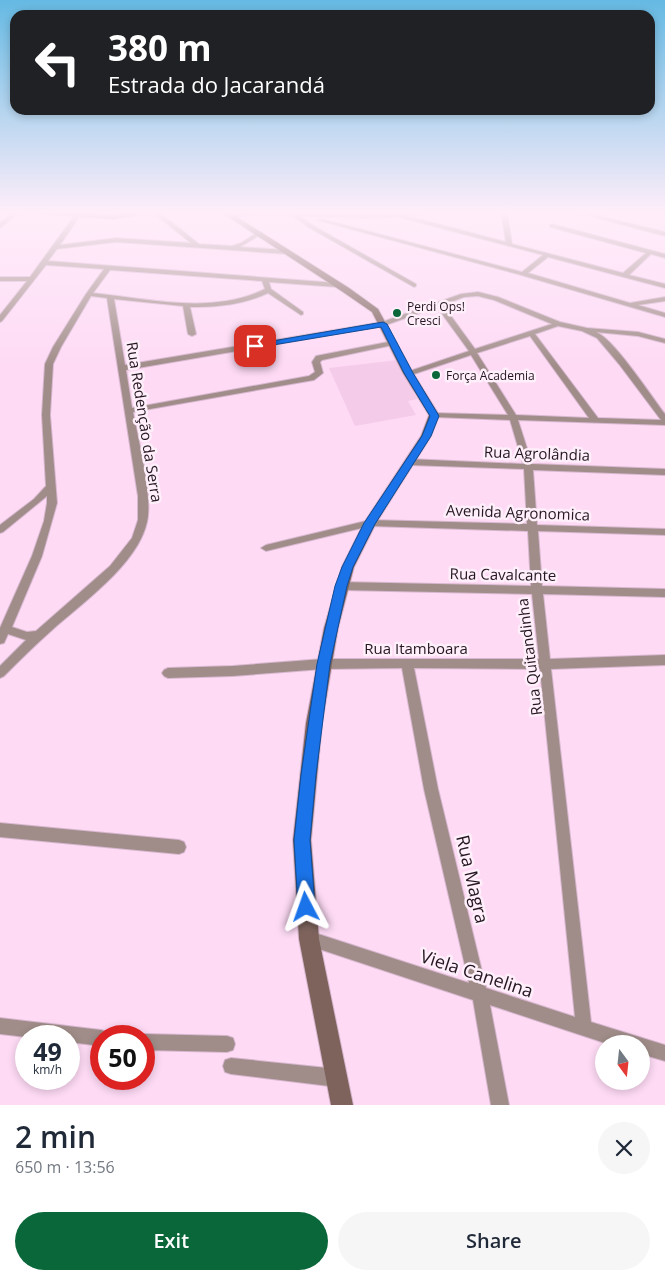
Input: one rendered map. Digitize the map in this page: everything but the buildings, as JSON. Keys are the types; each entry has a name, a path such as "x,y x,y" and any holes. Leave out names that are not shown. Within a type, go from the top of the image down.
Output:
{"main road":[{"path":"305,264 375,311 408,373 434,416 426,436 370,523 348,567 341,586 323,664 314,723 302,840 309,939 342,1105"}],"street":[{"path":"0,320 44,264"},
{"path":"51,264 337,285"},
{"path":"376,264 414,285"},
{"path":"486,264 665,315"},
{"path":"523,274 536,264"},
{"path":"583,264 665,286"},
{"path":"625,275 637,264"},
{"path":"39,635 2,635 37,558 52,503 46,415 49,364 89,294 108,268"},
{"path":"0,279 32,279"},
{"path":"264,280 268,290 301,313"},
{"path":"89,294 207,305 237,301 268,290"},
{"path":"122,368 383,324 463,295 486,295 558,324 584,329 630,333 665,341"},
{"name":"Rua Redenção da Serra","path":"0,674 39,635 101,583 114,569 137,539 143,520 144,503 110,296"},
{"path":"629,305 665,299"},
{"path":"186,304 192,334"},
{"name":"Rua Quitandinha","path":"439,304 474,353 513,417 528,467 537,590 584,1029"},
{"path":"408,373 558,324"},
{"path":"584,329 605,341 665,422"},
{"path":"532,334 595,420"},
{"path":"128,411 311,378 319,373 316,362 319,358 393,343"},
{"path":"434,416 665,422"},
{"name":"Rua Agrolândia","path":"409,462 665,472"},
{"path":"0,530 37,502 50,488"},
{"name":"Avenida Agronomica","path":"266,548 370,523 665,532"},
{"name":"Rua Cavalcante","path":"341,586 665,593"},
{"name":"Rua Itamboara","path":"168,673 233,671 323,664 408,662 546,664 665,660"},
{"name":"Rua Magra","path":"408,662 431,789 480,995 500,1105"},
{"path":"0,830 179,847"},
{"name":"Viela Canelina","path":"309,939 604,1035"},
{"path":"0,1026 90,1037"},
{"path":"155,1042 227,1044"},
{"path":"650,1049 665,1053"},
{"path":"232,1066 337,1078"}],"shaded area":[{"path":"398,360 417,399 408,401 416,415 355,426 329,368"}],"place":[{"name":"Perdi Ops! Cresci","path":"397,313"},
{"name":"Força Academia","path":"436,375"}],"route":[{"path":"255,346 383,324 408,373 434,416 426,436 370,523 348,567 341,586 323,664 314,723 302,840 306,907"}]}
